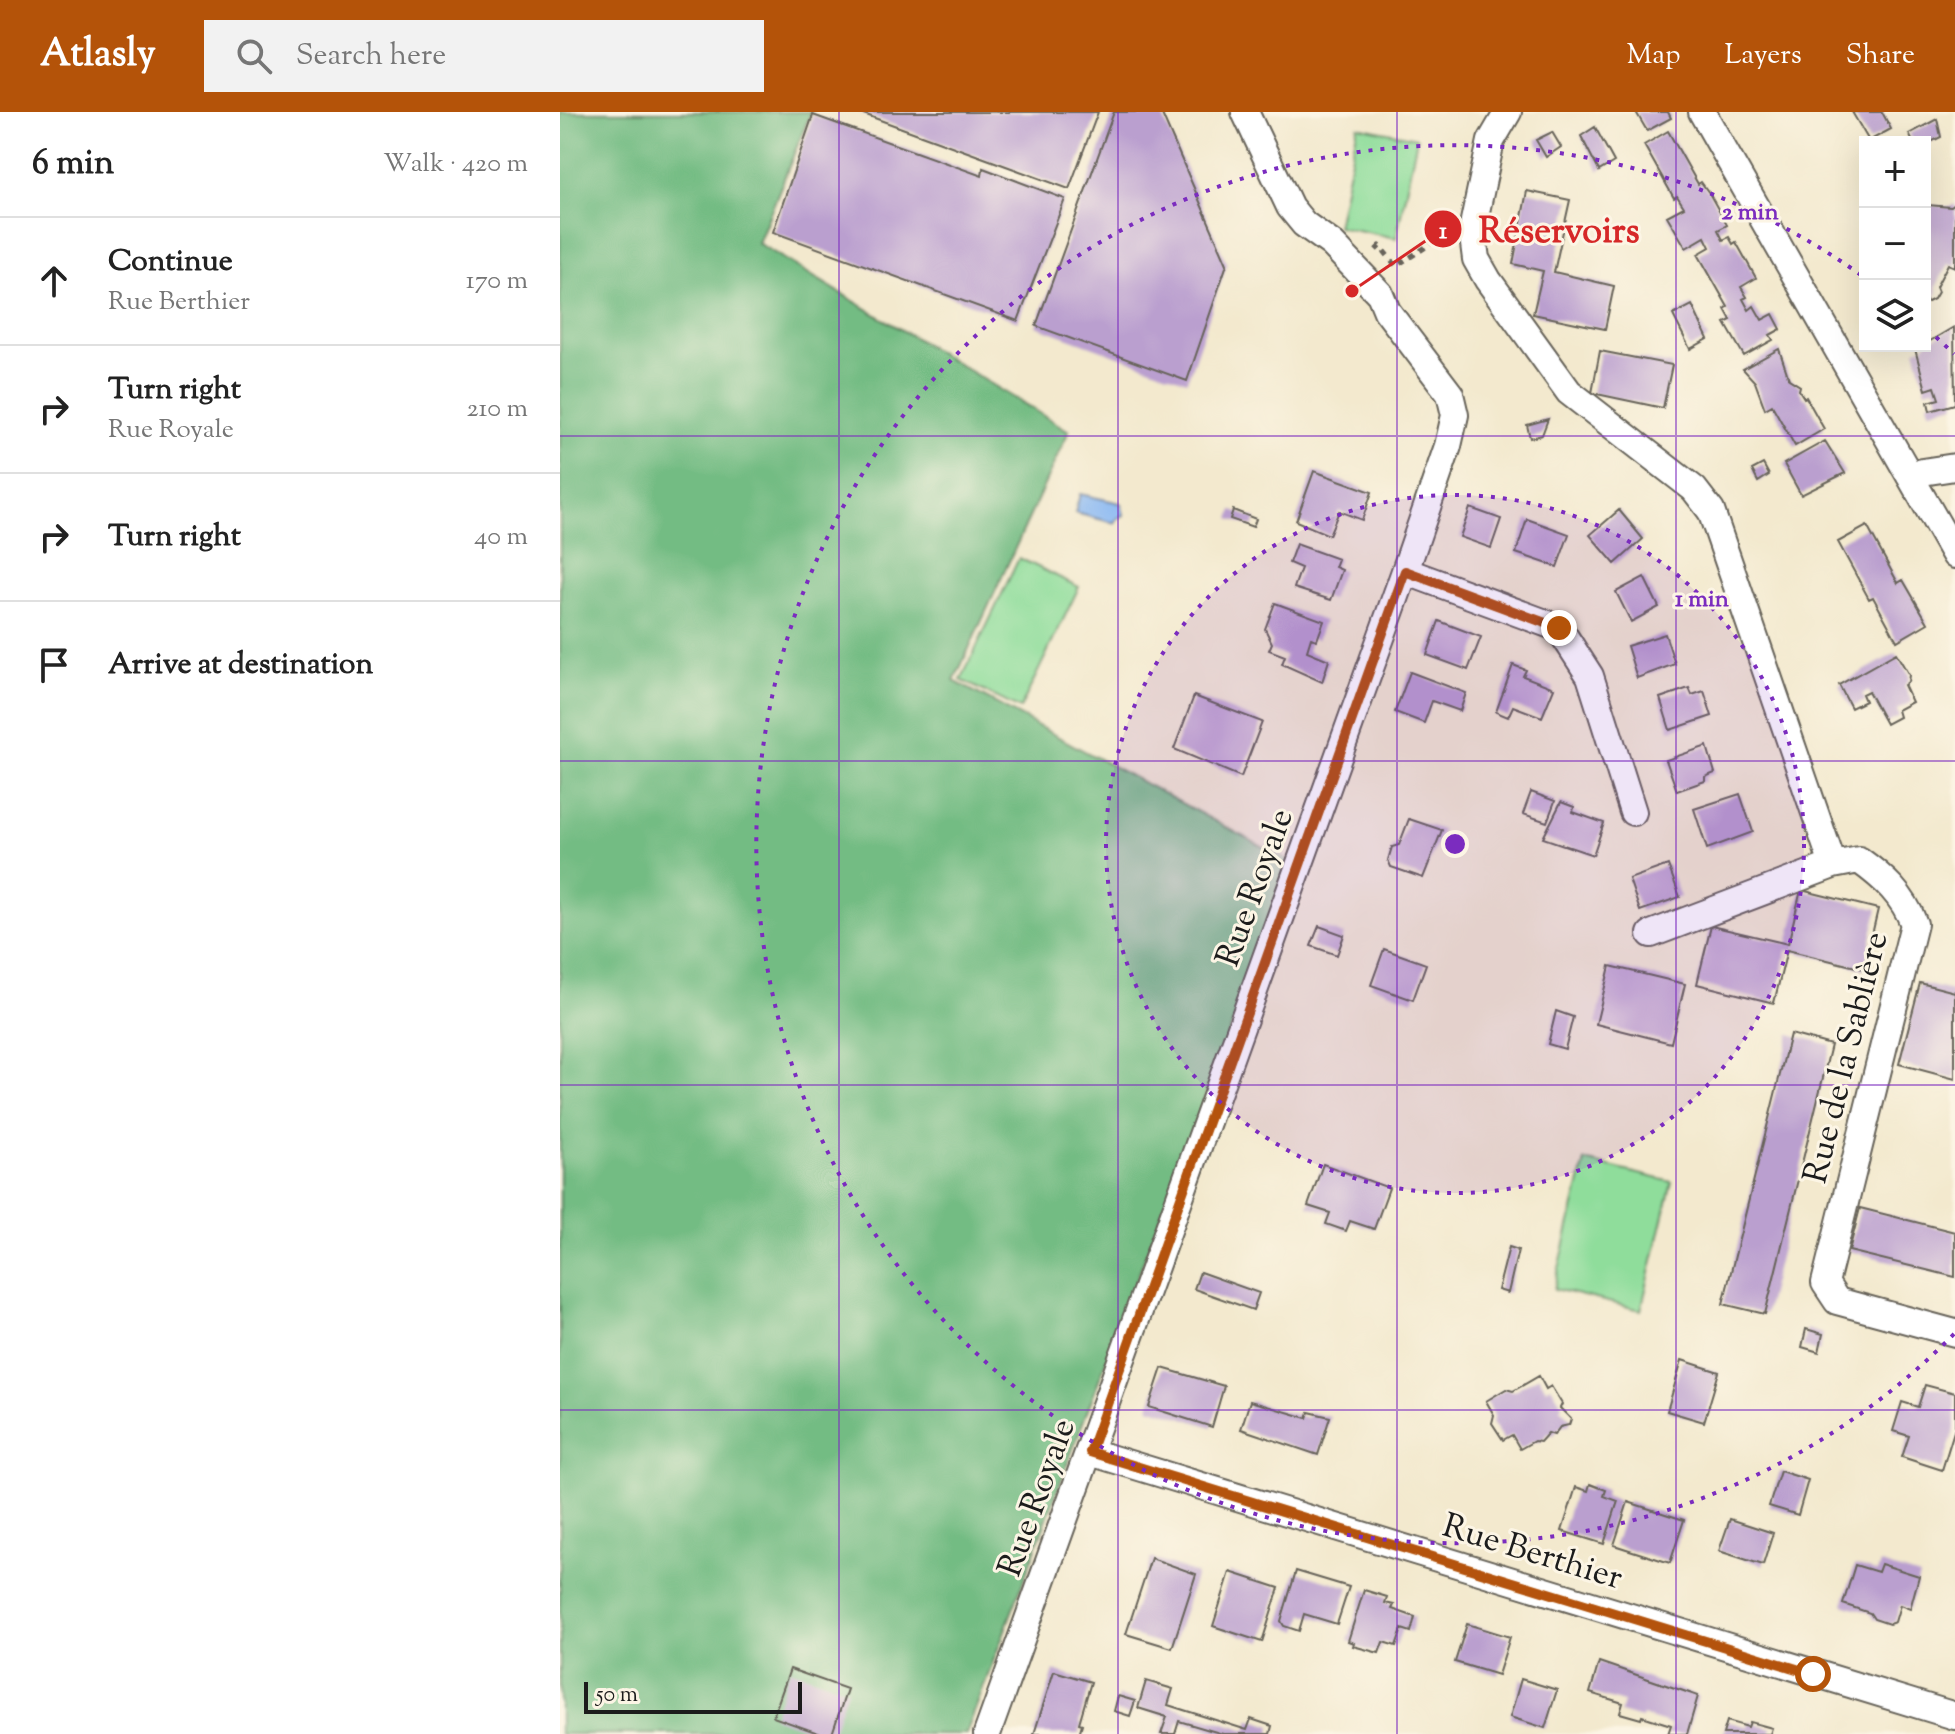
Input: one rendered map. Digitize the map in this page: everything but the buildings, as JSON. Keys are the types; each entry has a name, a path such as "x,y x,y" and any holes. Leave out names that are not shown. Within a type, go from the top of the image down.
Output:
{"street":[{"name":"Rue Royale","path":"987,1734 1405,571 1448,446 1455,415 1450,394 1387,311 1380,294 1357,268 1332,244 1304,224 1290,207 1245,112"},
{"path":"1508,112 1491,141 1473,236 1476,259 1569,392 1694,489 1711,511 1833,865 1651,934"},
{"path":"1702,112 1955,555"},
{"path":"1909,474 1955,467"},
{"path":"1405,571 1559,628 1590,676 1633,812"},
{"name":"Rue de la Sablière","path":"1833,865 1859,860 1886,880 1907,906 1914,924 1825,1283 1837,1301 1955,1333"},
{"name":"Rue Berthier","path":"1090,1452 1955,1716"}],"path":[{"path":"1357,268 1380,246 1396,266 1423,251"}],"green space":[{"path":"560,112 811,112 758,243 1069,431 954,681 1293,863 966,1734 560,1734"},
{"path":"1358,126 1417,138 1396,238 1337,226"},
{"path":"1019,558 1079,587 1020,709 961,680"},
{"path":"1585,1161 1672,1182 1641,1310 1554,1289"}],"water":[{"path":"1080,494 1121,503 1124,515 1115,523 1075,513"}],"place":[{"name":"Réservoirs","path":"1352,291"}],"route":[{"path":"1559,628 1405,571 1090,1452 1813,1674"}]}
